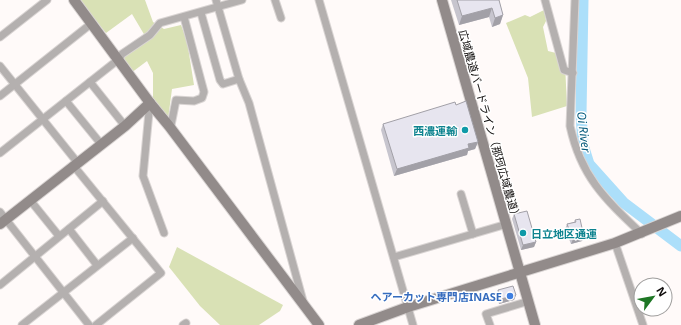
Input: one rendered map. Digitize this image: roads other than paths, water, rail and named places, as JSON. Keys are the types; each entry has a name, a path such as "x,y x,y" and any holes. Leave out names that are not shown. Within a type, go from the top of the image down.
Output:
{"street":[{"path":"34,0 39,6"},
{"path":"0,37 46,0"},
{"path":"74,0 118,59 147,106 149,112 143,176 164,233"},
{"path":"0,153 90,82 122,54 150,35 160,23 201,12 217,4 242,0"},
{"path":"275,0 281,18"},
{"path":"319,0 413,325"},
{"name":"広域農道バードライン（那珂広域農道）","path":"442,0 528,302 536,325"},
{"path":"545,0 564,70 573,73"},
{"path":"575,0 572,28 573,73 570,126 580,159 589,177 616,209 647,232"},
{"path":"217,4 239,79 249,103 300,292 306,308"},
{"path":"201,12 220,80 223,84 239,79"},
{"path":"169,126 171,125 176,100 183,99 194,101 202,98 204,92 184,17"},
{"path":"0,96 92,23"},
{"path":"0,66 43,119 103,201 161,273 96,325"},
{"path":"90,82 125,126"},
{"path":"66,101 101,144"},
{"path":"147,106 169,126 319,325"},
{"path":"89,325 35,256 2,219 30,200 75,163 125,126 147,106"},
{"path":"461,194 473,234"},
{"path":"30,200 59,236"},
{"path":"0,285 103,201"},
{"path":"359,325 408,307 520,274 616,243 647,232 681,216"},
{"path":"394,257 506,224"},
{"path":"69,229 97,265"},
{"path":"22,325 133,238"},
{"path":"616,243 643,325"},
{"path":"490,325 486,314 528,302"}],"waterway":[{"name":"Oi River","path":"583,0 581,114 583,145 589,164 624,203 681,246"}],"place":[{"name":"西濃運輸","path":"465,130"},
{"name":"日立地区通運","path":"523,233"},
{"name":"ヘアーカット専門店INASE","path":"510,296"}]}
